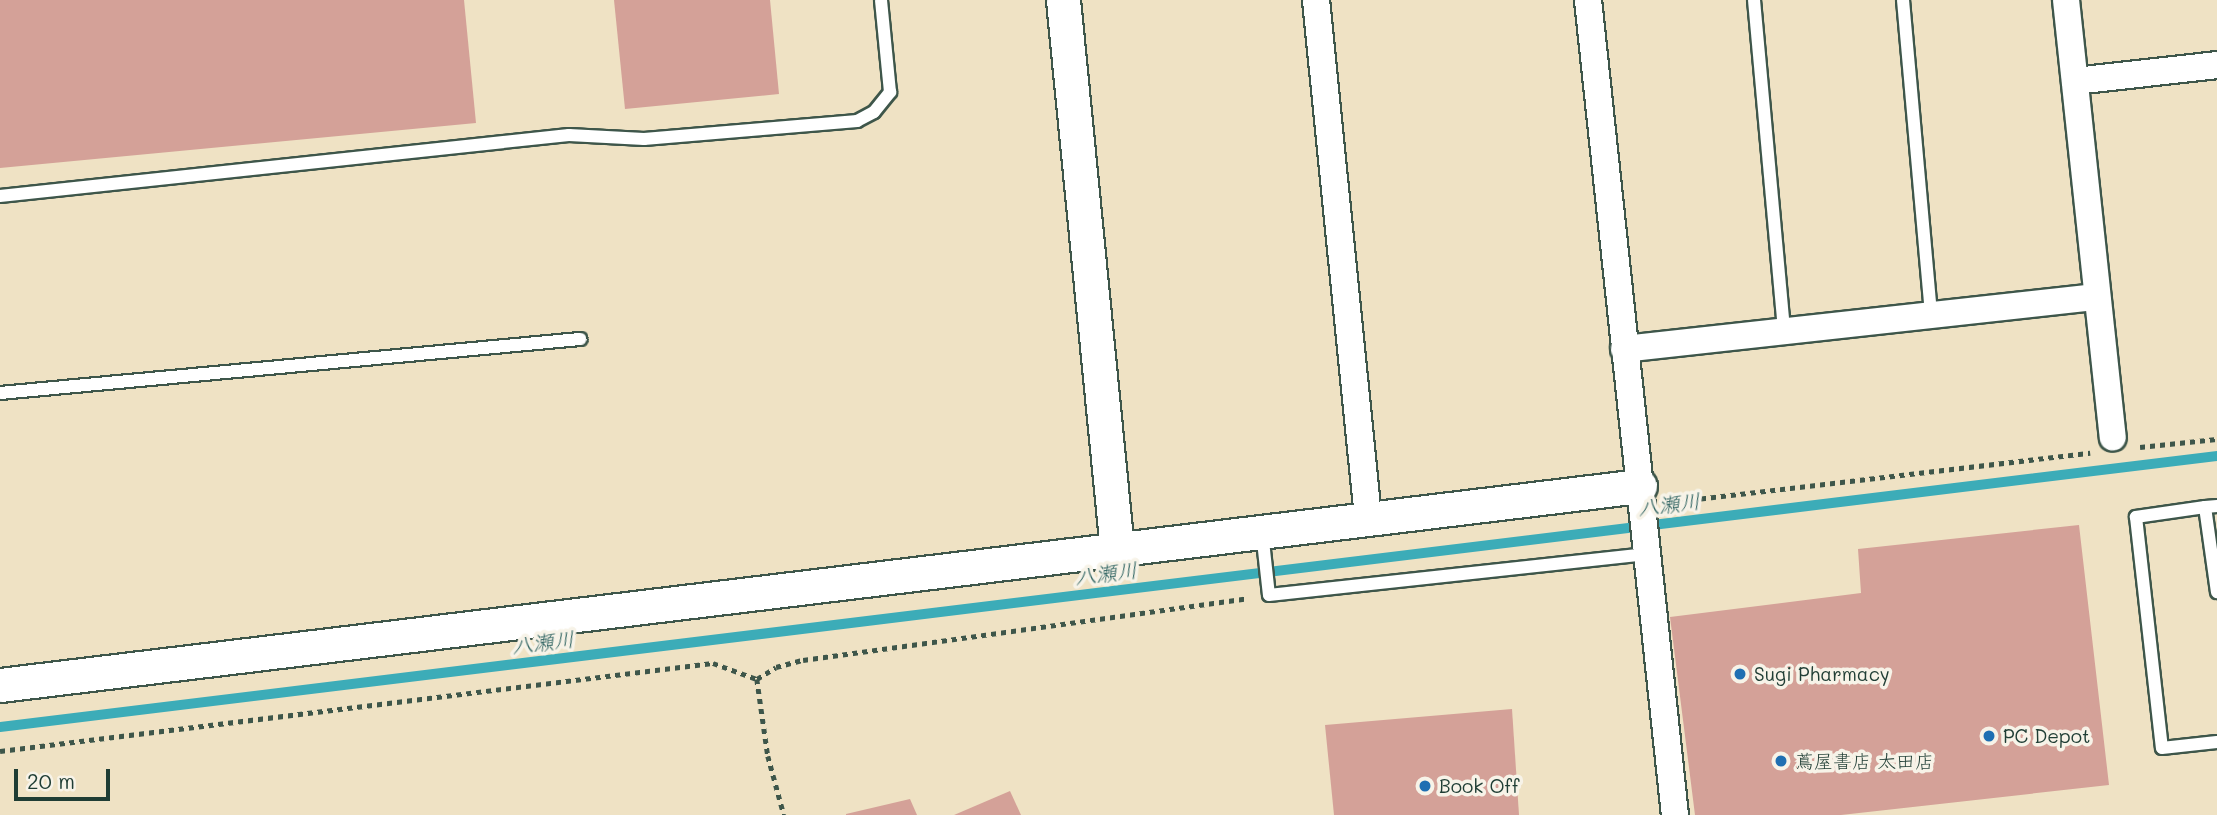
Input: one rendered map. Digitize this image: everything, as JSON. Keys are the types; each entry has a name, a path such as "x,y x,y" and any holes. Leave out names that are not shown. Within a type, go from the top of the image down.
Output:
{"street":[{"path":"1063,0 1117,550"},
{"path":"1316,0 1368,517"},
{"path":"1588,0 1675,815"},
{"path":"2066,0 2114,446"},
{"path":"2075,80 2217,65"},
{"path":"1625,349 2097,298"},
{"path":"0,685 1117,550 1264,542 1368,517 1641,499"}],"lane":[{"path":"0,196 569,135 644,139 857,121 874,112 890,92 881,0"},
{"path":"1754,0 1783,331"},
{"path":"1903,0 1931,316"},
{"path":"0,393 580,339"},
{"path":"2217,592 2211,507 2136,517 2162,748 2217,743"},
{"path":"1264,542 1269,593 1646,546"}],"path":[{"path":"1641,499 2114,446 2217,439"},
{"path":"757,679 776,667 803,660 1269,593"},
{"path":"0,751 713,663 757,679"},
{"path":"757,679 768,756 785,815"}],"building":[{"path":"0,0 464,0 476,123 0,168"},
{"path":"614,0 770,0 779,94 625,109"},
{"path":"2079,525 2109,785 1841,815 1695,815 1670,617 1861,593 1858,549"},
{"name":"Book Off","path":"1512,709 1519,815 1334,815 1325,725"},
{"path":"1010,791 1021,815 954,815"},
{"path":"910,799 917,815 846,815 846,814"}],"waterway":[{"name":"八瀬川","path":"0,727 2217,456"}],"place":[{"name":"Sugi Pharmacy","path":"1740,674"},
{"name":"PC Depot","path":"1989,736"},
{"name":"蔦屋書店 太田店","path":"1781,761"},
{"name":"Book Off","path":"1425,786"}]}
